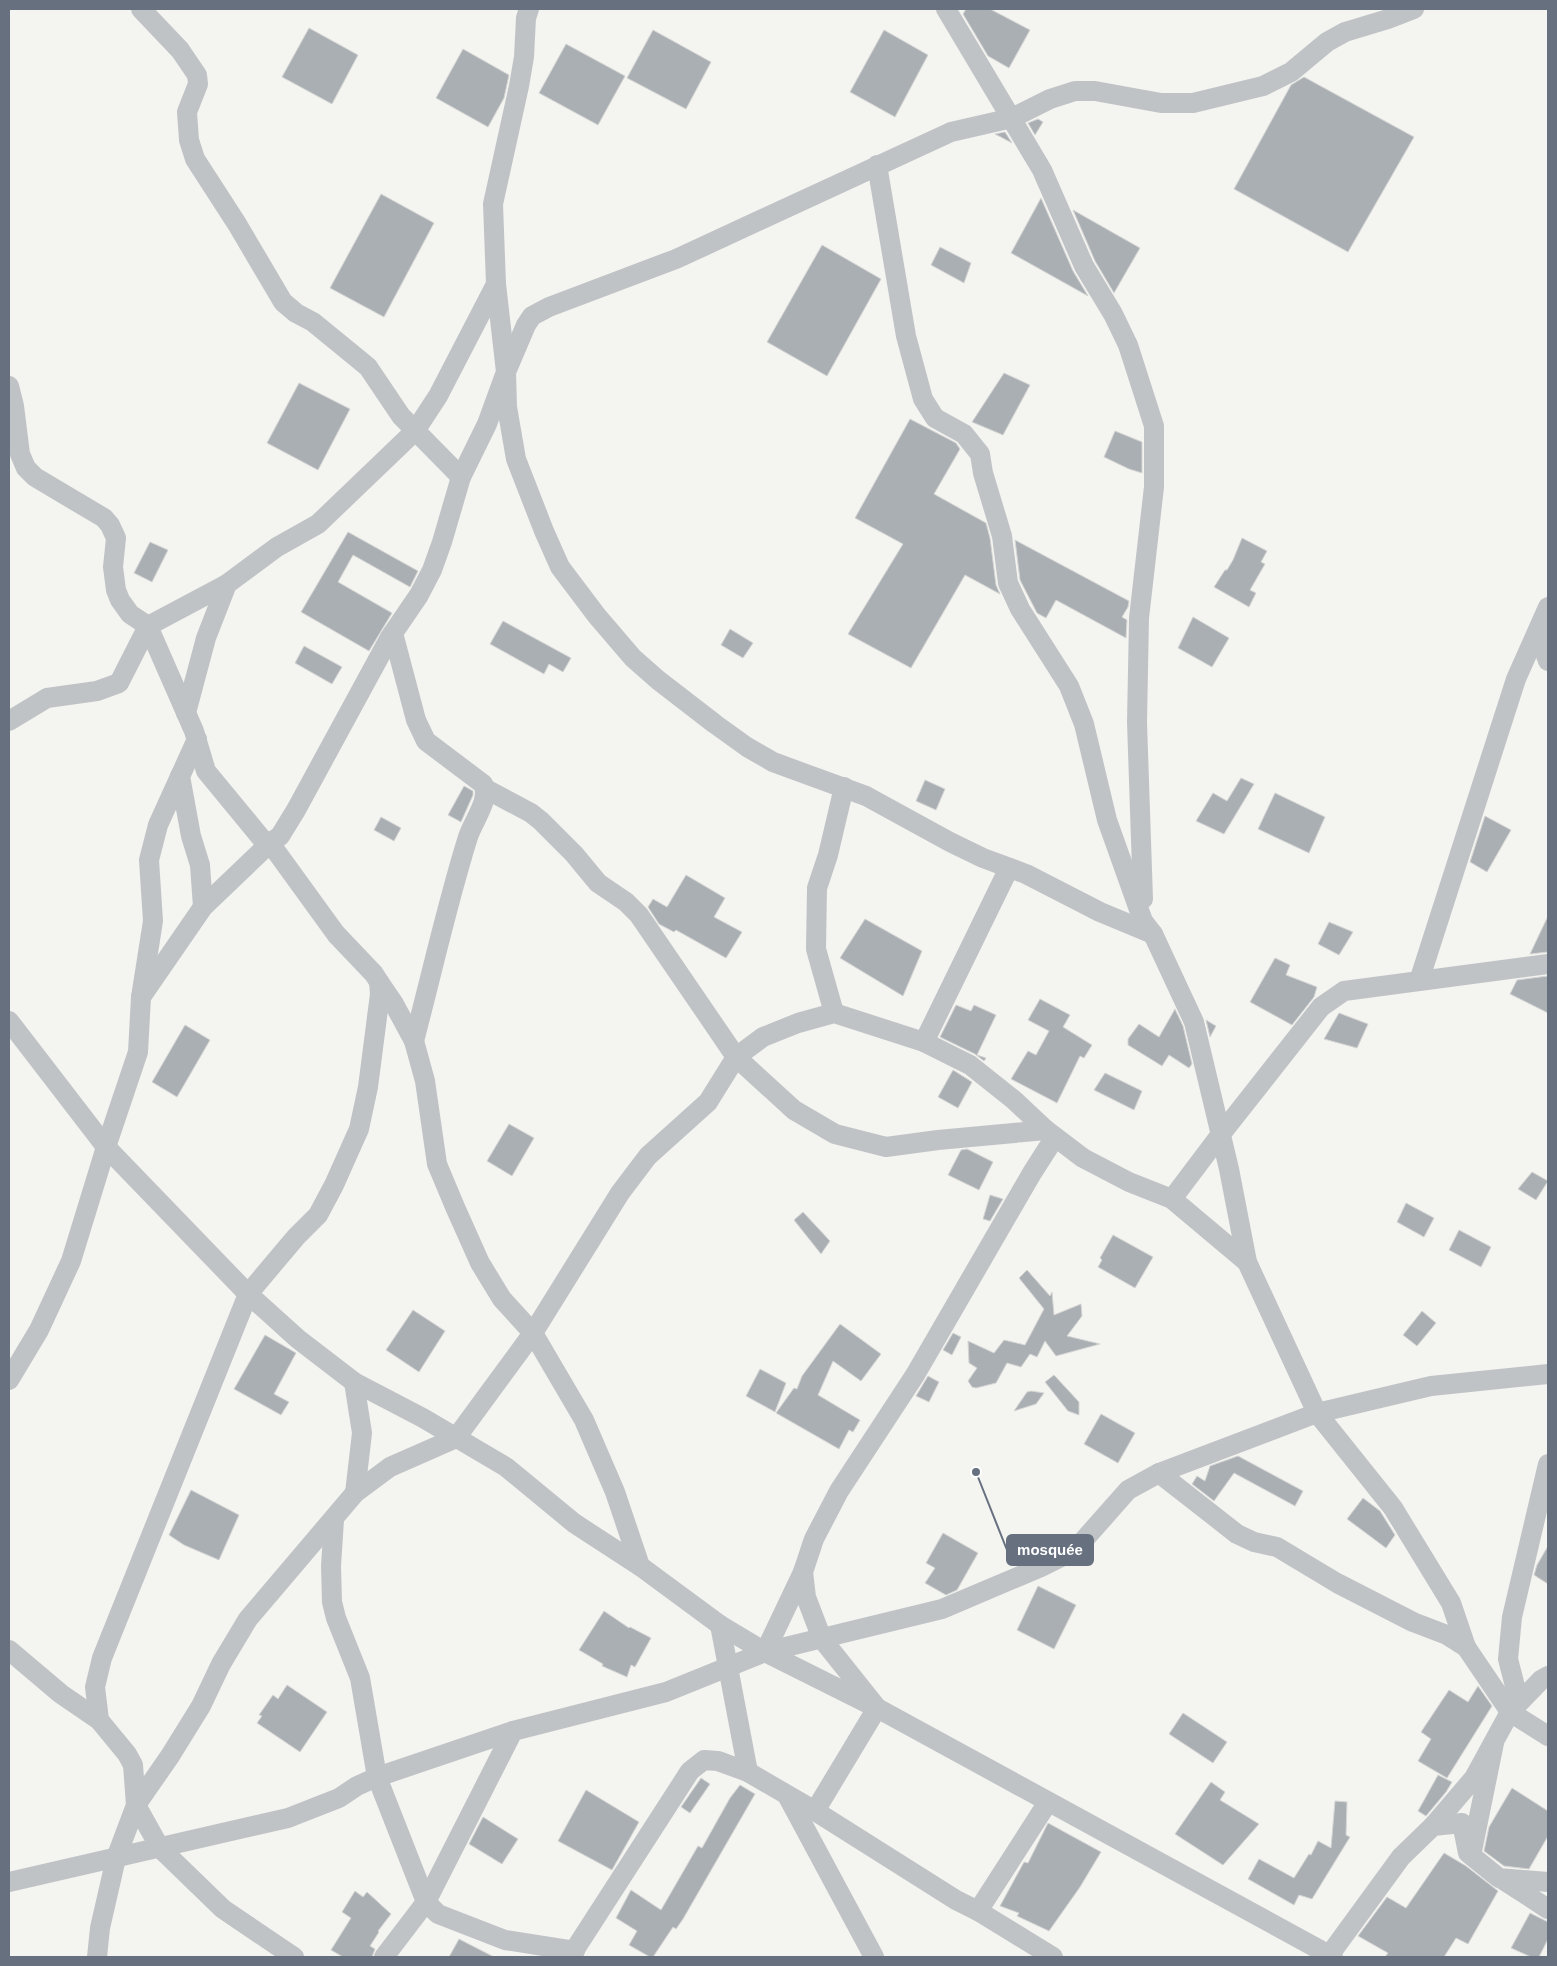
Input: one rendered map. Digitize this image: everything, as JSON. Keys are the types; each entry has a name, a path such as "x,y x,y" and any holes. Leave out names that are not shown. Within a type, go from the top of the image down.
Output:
{"street":[{"path":"141,9 180,50 197,75 198,84 187,112 190,140 195,159 237,224 283,302 296,313 313,322 368,367 401,416 462,476"},
{"path":"529,9 526,18 524,57 519,86 494,204 496,284 508,408 519,466 560,567 597,616 633,658 747,747 773,762 866,796 950,842 983,858 1026,874 1100,912 1148,928"},
{"path":"946,9 1042,170 1084,266 1113,314 1128,345 1154,426 1154,487 1139,618 1138,722 1148,928"},
{"path":"141,997 203,907 280,836 296,810 393,633 419,595 432,570 462,476 486,424 526,325 532,316 549,307 676,259 951,132 1012,118 1050,99 1075,91 1095,91 1161,103 1193,103 1263,86 1291,72 1327,42 1345,32 1414,9"},
{"path":"878,165 906,336 923,399 935,418 964,434 980,454 983,473 1002,536 1008,583 1020,609 1072,694 1084,724 1107,820 1148,928 1194,1022 1221,1134 1247,1262 1317,1412 1393,1508 1451,1603 1466,1647"},
{"path":"9,721 47,698 97,691 119,683 148,626 227,584 277,548 318,524 416,431 438,396 496,284"},
{"path":"9,386 14,406 20,454 26,468 35,477 104,518 110,525 116,538 112,567 116,590 120,600 130,614 148,626 186,713 206,771 262,839 270,844 336,934 374,974 394,1004 414,1040 425,1081 437,1164 480,1263 502,1299 533,1333 584,1420 615,1492 640,1566"},
{"path":"186,713 206,638 227,584"},
{"path":"1419,981 1516,679 1548,607"},
{"path":"1548,617 1545,653 1548,661"},
{"path":"393,633 416,720 426,741 483,784 486,789 531,813 541,821 574,854 598,883 626,902 639,915 736,1057 794,1110 835,1134 886,1147 938,1140 1050,1133"},
{"path":"9,1380 39,1330 71,1261 138,1052 141,997 153,921 149,860 158,824 196,739"},
{"path":"180,776 191,836 200,865 203,907"},
{"path":"834,1013 816,949 817,888 828,855 844,787"},
{"path":"414,1040 468,835 485,796 486,789"},
{"path":"924,1042 1009,868"},
{"path":"1172,1200 1221,1134 1321,1007 1344,991 1548,964"},
{"path":"99,1720 96,1687 102,1658 248,1294 318,1215 334,1185 358,1129 368,1087 380,994 378,982"},
{"path":"97,1957 100,1928 116,1858 136,1805 170,1756 201,1706 221,1664 248,1619 356,1493 390,1467 456,1438 533,1333 620,1193 648,1156 708,1102 736,1057 763,1037 798,1023 834,1013 924,1042 970,1065 1014,1100 1050,1133 1083,1158 1128,1182 1172,1200 1247,1262"},
{"path":"9,1018 106,1147 248,1294 298,1339 354,1382 423,1418 506,1466 574,1523 640,1566 720,1625 765,1652 877,1708 1330,1956 1400,1857 1433,1826 1474,1778 1515,1707 1541,1680 1548,1676"},
{"path":"765,1652 803,1572 814,1539 839,1491 915,1375 1032,1173 1050,1133"},
{"path":"9,1882 288,1818 339,1798 357,1786 377,1777 513,1731 666,1692 765,1652 942,1609 1041,1567 1075,1550 1128,1490 1158,1473 1317,1412 1431,1386 1548,1374"},
{"path":"354,1382 362,1433 356,1493"},
{"path":"1515,1707 1508,1659 1512,1617 1548,1464"},
{"path":"1158,1473 1237,1534 1254,1542 1277,1547 1337,1583 1413,1622 1447,1635 1466,1647 1515,1707 1548,1736"},
{"path":"334,1520 331,1566 332,1602 336,1618 360,1678 377,1777 426,1902 438,1914 505,1940 573,1954 690,1771 704,1760 718,1761 748,1772 815,1811 956,1900 978,1911 1053,1957"},
{"path":"803,1572 806,1597 822,1639 877,1708"},
{"path":"720,1625 748,1772"},
{"path":"9,1650 61,1694 99,1720 127,1754 133,1766 136,1805 160,1848 223,1909 294,1957"},
{"path":"815,1811 877,1708"},
{"path":"384,1957 426,1902 513,1731"},
{"path":"718,1761 740,1731"},
{"path":"1494,1743 1471,1851 1499,1878 1548,1882"},
{"path":"788,1797 874,1957"},
{"path":"978,1911 1048,1802"},
{"path":"1433,1826 1462,1822 1468,1853 1499,1878 1548,1909"}],"building":[{"path":"966,9 990,9 1030,30 1009,68 988,56 963,14"},
{"path":"309,28 358,55 332,104 282,77"},
{"path":"653,30 711,62 686,109 627,78"},
{"path":"884,30 928,55 895,117 850,92"},
{"path":"566,44 625,76 598,125 539,93"},
{"path":"463,49 509,75 504,98 488,127 436,98"},
{"path":"1304,77 1414,137 1348,252 1234,189 1291,85"},
{"path":"1038,119 1043,122 1035,135 1028,123"},
{"path":"1005,132 1012,143 995,134"},
{"path":"381,194 434,223 384,317 330,288"},
{"path":"1041,198 1073,271 1088,296 1011,253"},
{"path":"1073,210 1140,248 1114,293 1095,261"},
{"path":"822,245 881,279 827,376 767,342"},
{"path":"940,247 971,263 964,283 931,265"},
{"path":"1004,373 1030,385 1003,435 972,422"},
{"path":"299,383 350,409 318,470 267,443"},
{"path":"910,419 956,443 960,449 934,494 986,523 990,538 996,585 1000,594 965,575 911,668 848,634 903,544 855,518"},
{"path":"1115,431 1142,442 1142,473 1104,457"},
{"path":"348,532 418,571 410,587 353,555 338,582 392,613 369,651 301,612"},
{"path":"1242,538 1267,551 1261,562 1265,564 1250,590 1256,593 1249,607 1214,587 1233,560"},
{"path":"1015,540 1129,601 1122,617 1127,620 1126,638 1056,600 1046,618 1037,613 1020,580"},
{"path":"150,542 168,550 152,582 134,573"},
{"path":"1193,617 1229,638 1212,667 1178,648"},
{"path":"503,621 571,658 563,672 549,664 544,674 490,644"},
{"path":"730,629 753,643 743,658 721,645"},
{"path":"304,646 342,667 332,684 295,663"},
{"path":"1241,778 1254,784 1224,834 1196,821 1213,793 1227,801"},
{"path":"925,780 945,789 936,810 916,801"},
{"path":"464,786 473,791 473,795 461,822 448,815"},
{"path":"1275,793 1325,817 1309,853 1258,829"},
{"path":"1485,816 1511,830 1487,872 1470,862"},
{"path":"381,817 401,828 394,841 374,830"},
{"path":"686,875 725,898 714,917 742,932 726,958 676,930 674,932 659,924 648,907 653,899 667,907"},
{"path":"1548,916 1548,952 1530,954"},
{"path":"865,919 922,951 903,996 840,958"},
{"path":"1329,922 1353,932 1339,955 1318,944"},
{"path":"1275,958 1290,965 1286,975 1317,987 1314,997 1292,1025 1250,1002"},
{"path":"1548,976 1548,1013 1510,994 1517,980"},
{"path":"1040,999 1070,1015 1063,1027 1092,1045 1084,1058 1080,1056 1057,1103 1011,1079 1028,1051 1036,1055 1049,1031 1028,1020"},
{"path":"956,1005 971,1011 974,1005 996,1015 977,1055 986,1058 984,1061 975,1054 940,1037"},
{"path":"1175,1009 1183,1026 1192,1064 1189,1068 1169,1055 1162,1066 1128,1045 1128,1039 1139,1024 1159,1037"},
{"path":"1339,1013 1368,1024 1357,1048 1324,1039"},
{"path":"1206,1020 1216,1026 1210,1037"},
{"path":"185,1025 210,1040 177,1097 152,1082"},
{"path":"953,1070 972,1082 958,1108 938,1097"},
{"path":"1105,1073 1142,1091 1134,1110 1094,1090"},
{"path":"509,1124 534,1138 512,1176 487,1161"},
{"path":"967,1149 993,1162 979,1190 948,1175 961,1150"},
{"path":"1532,1172 1548,1181 1536,1200 1518,1189"},
{"path":"990,1195 1003,1199 990,1221 983,1219"},
{"path":"1406,1203 1434,1218 1424,1237 1397,1222"},
{"path":"803,1212 830,1241 821,1254 794,1220"},
{"path":"1459,1230 1491,1247 1481,1267 1449,1250"},
{"path":"1113,1235 1153,1257 1135,1288 1098,1267 1102,1260 1100,1258"},
{"path":"1027,1270 1050,1296 1052,1292 1054,1315 1081,1304 1082,1316 1067,1336 1100,1344 1056,1356 1045,1341 1037,1357 1030,1354 1021,1367 1007,1363 996,1383 976,1388 972,1387 968,1381 977,1368 969,1363 968,1341 994,1353 1004,1340 1025,1345 1044,1309 1019,1278"},
{"path":"413,1310 445,1331 419,1372 386,1350"},
{"path":"1422,1311 1436,1323 1417,1346 1403,1335"},
{"path":"840,1324 881,1354 861,1381 833,1361 818,1395 860,1420 853,1432 849,1430 839,1449 776,1413 794,1388 797,1389 802,1376"},
{"path":"953,1333 961,1337 952,1355 943,1350"},
{"path":"265,1335 296,1353 274,1394 289,1402 281,1415 234,1389"},
{"path":"760,1369 786,1383 775,1412 746,1396"},
{"path":"1054,1375 1079,1402 1079,1415 1068,1411 1045,1382"},
{"path":"928,1376 939,1382 929,1402 916,1396"},
{"path":"1027,1392 1044,1393 1036,1404 1014,1411"},
{"path":"1101,1414 1135,1433 1118,1463 1084,1444"},
{"path":"1238,1456 1303,1491 1295,1506 1234,1473 1214,1501 1192,1484 1197,1476 1205,1481 1210,1466"},
{"path":"191,1490 239,1515 219,1560 184,1545 169,1535"},
{"path":"1363,1498 1380,1511 1395,1535 1386,1548 1347,1519"},
{"path":"943,1533 978,1553 957,1590 946,1595 925,1583 935,1568 926,1563"},
{"path":"1548,1546 1548,1584 1534,1575 1537,1565"},
{"path":"1038,1586 1076,1605 1054,1649 1017,1630"},
{"path":"604,1611 629,1628 651,1638 635,1667 631,1665 627,1677 602,1666 603,1664 579,1650"},
{"path":"287,1685 327,1712 300,1752 257,1723 262,1716 259,1715 273,1695 278,1699"},
{"path":"1478,1686 1492,1706 1447,1778 1418,1761 1431,1739 1421,1732 1449,1690 1468,1702"},
{"path":"1183,1713 1227,1742 1213,1763 1169,1734"},
{"path":"1438,1775 1452,1782 1426,1816 1418,1811"},
{"path":"701,1778 710,1784 690,1813 681,1807"},
{"path":"1211,1782 1225,1792 1220,1800 1259,1824 1223,1865 1175,1834"},
{"path":"740,1785 755,1794 683,1919 676,1929 673,1927 653,1957 629,1945 637,1931 616,1918 631,1890 661,1910 698,1846 702,1848 730,1798"},
{"path":"1512,1788 1548,1811 1548,1836 1529,1869 1504,1866 1484,1851 1489,1827"},
{"path":"586,1790 639,1822 612,1870 558,1841"},
{"path":"1335,1801 1347,1802 1346,1835 1350,1837 1312,1899 1299,1895 1294,1905 1248,1879 1259,1859 1294,1878 1309,1854 1311,1855 1318,1841 1331,1848"},
{"path":"483,1817 518,1839 502,1864 469,1844"},
{"path":"1048,1823 1101,1852 1080,1887 1049,1931 1017,1916 1019,1913 1000,1906 1024,1862 1028,1863"},
{"path":"1444,1853 1466,1866 1498,1891 1468,1944 1456,1938 1444,1957 1385,1957 1388,1953 1358,1936 1387,1897 1406,1908"},
{"path":"355,1891 363,1897 367,1892 391,1914 378,1931 370,1946 375,1949 372,1957 343,1957 331,1950 351,1918 342,1912"},
{"path":"1530,1913 1548,1922 1548,1939 1539,1957 1531,1957 1511,1948"},
{"path":"459,1939 494,1957 449,1957"}],"place":[{"name":"mosquée","path":"976,1472"}]}
